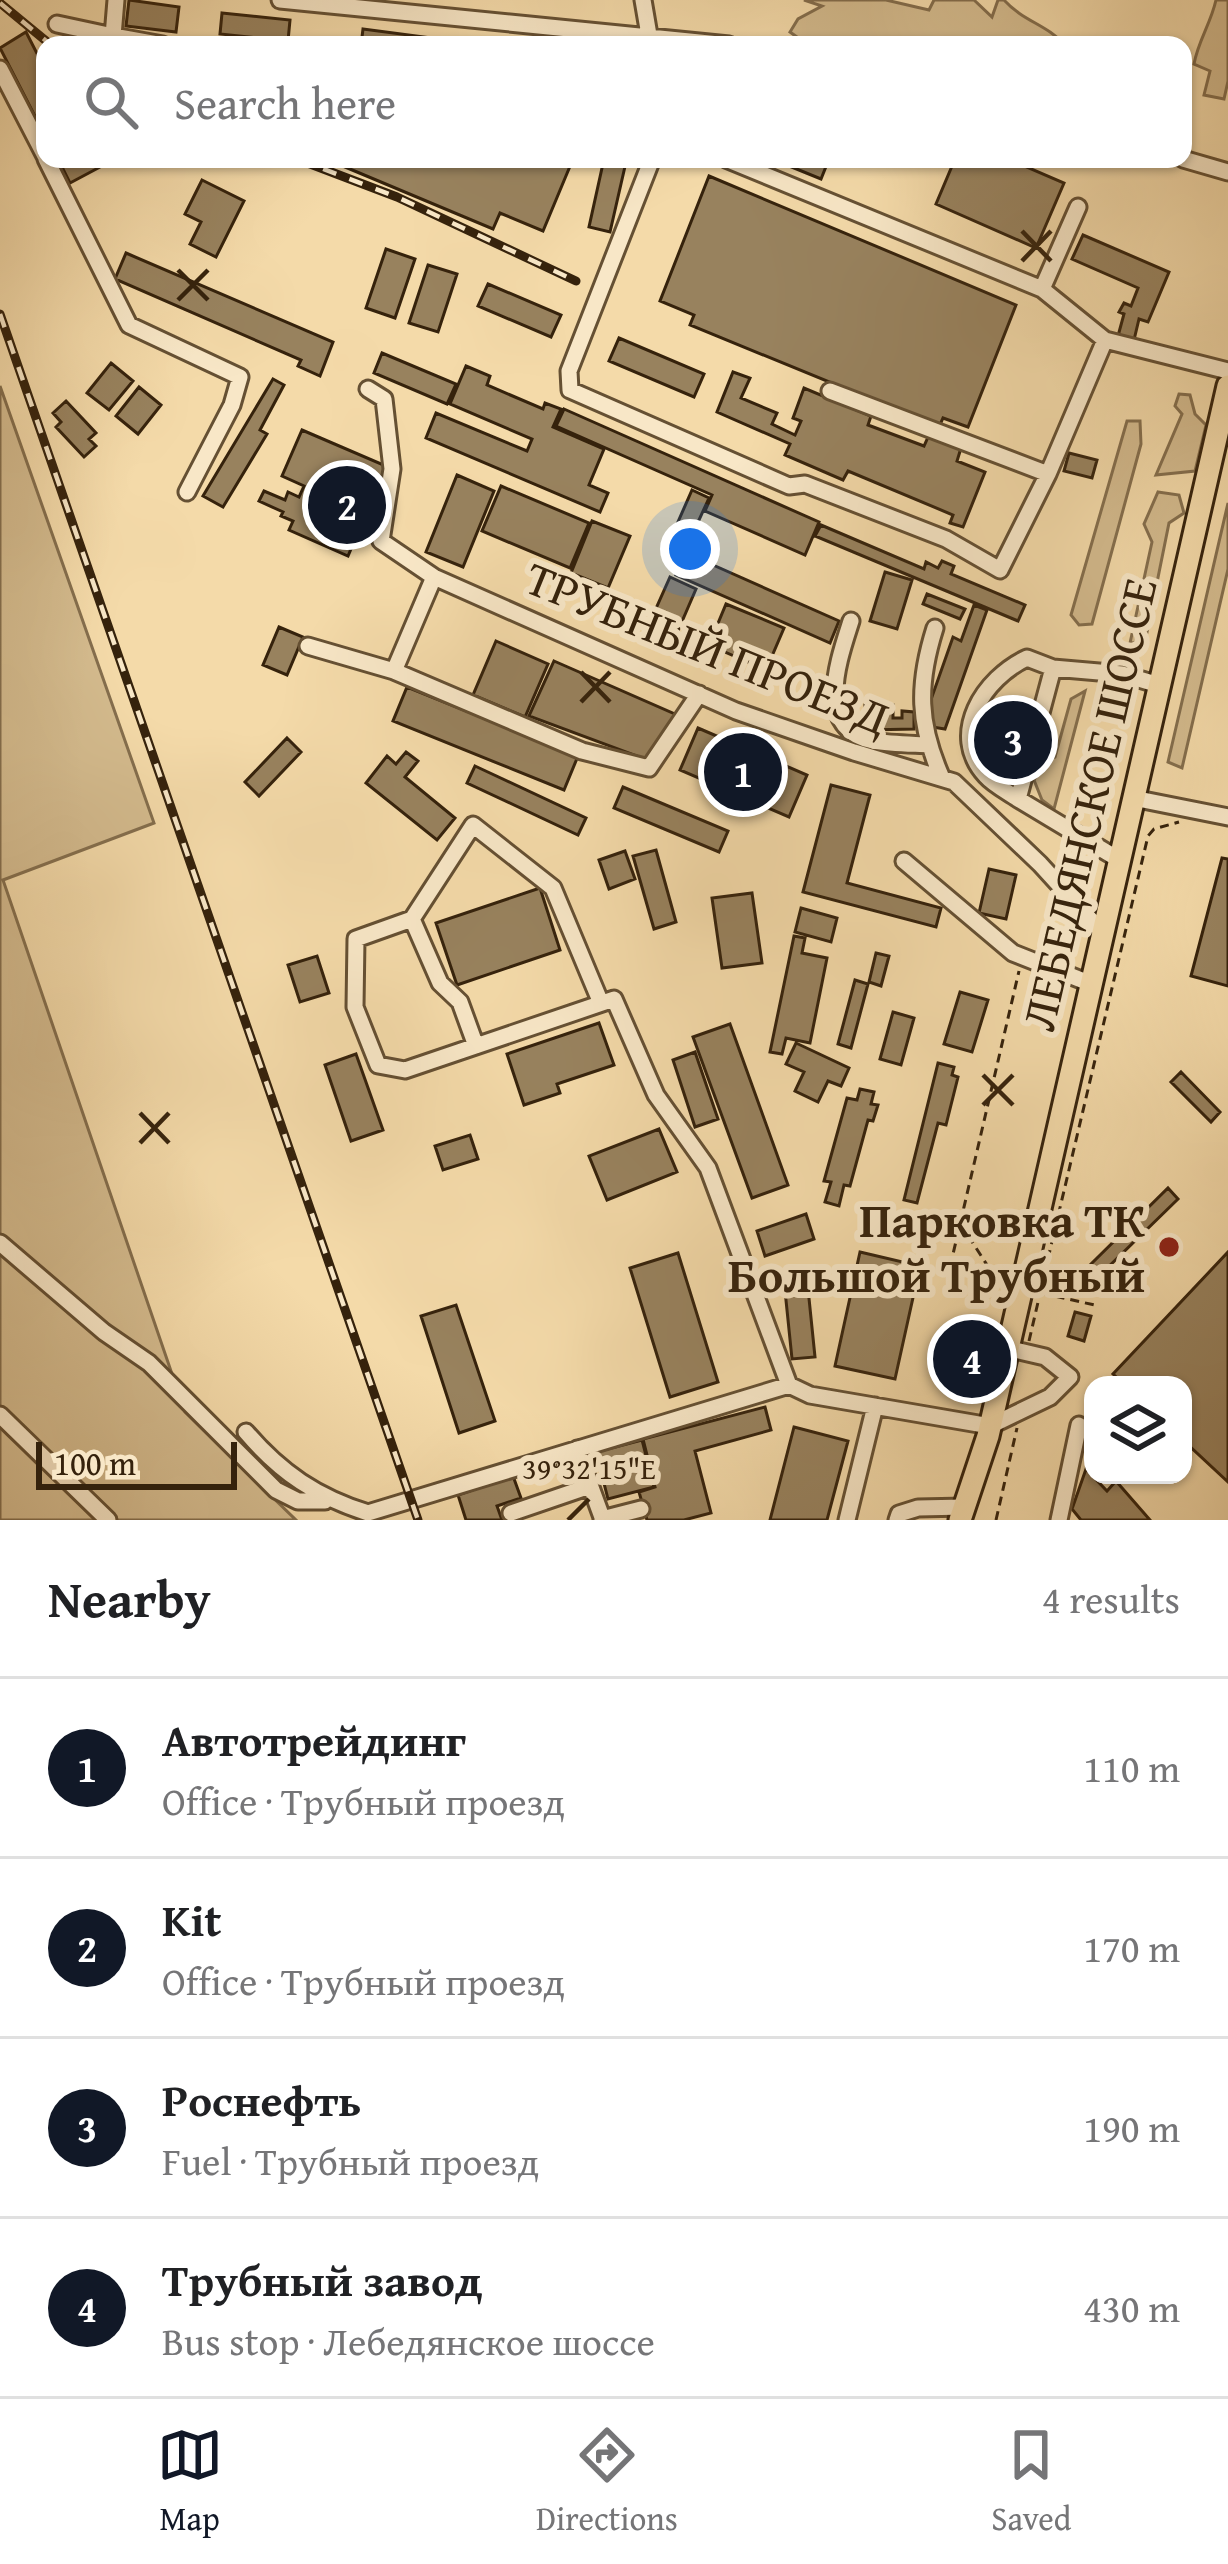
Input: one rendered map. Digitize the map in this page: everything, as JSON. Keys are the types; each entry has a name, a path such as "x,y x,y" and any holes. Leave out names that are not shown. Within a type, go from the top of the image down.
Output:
{"main road":[{"name":"ЛЕБЕДЯНСКОЕ ШОССЕ","path":"962,1514 1017,1350 1089,983 1228,386"}],"street":[{"path":"57,24 113,36 116,0"},
{"path":"280,0 381,4 656,36"},
{"path":"643,0 650,35"},
{"path":"0,69 36,139"},
{"path":"1192,162 1228,172"},
{"path":"51,168 129,326 240,376 232,405 187,492"},
{"path":"648,168 569,370 571,390 789,486 805,484 946,539 1000,570 1048,474 1105,340"},
{"path":"748,168 1042,289 1105,340 1228,371"},
{"path":"1042,289 1078,207"},
{"name":"ТРУБНЫЙ ПРОЕЗД","path":"368,389 384,399 392,469 381,541 434,577 699,694 834,746 954,782 1101,932"},
{"path":"830,392 1048,474"},
{"path":"394,671 434,577"},
{"path":"850,621 835,674 834,697 841,720 869,740 930,746"},
{"path":"935,628 921,672 923,715 943,778"},
{"path":"308,646 394,671 582,751 649,768 699,694"},
{"path":"1118,859 987,777 968,739 971,718 988,684 1027,658 1053,668 1122,674 1159,685"},
{"path":"1018,799 1053,668"},
{"path":"1133,799 1228,817"},
{"path":"601,1004 553,888 473,825 412,919 356,939 355,1007 378,1066 405,1070 601,1004 614,999 656,1095 708,1168 789,1385"},
{"path":"904,861 958,910 1022,957 1089,983"},
{"path":"412,919 440,983 460,1002 476,1046"},
{"path":"0,1244 148,1363 276,1490 298,1501 328,1501"},
{"path":"247,1432 294,1480 328,1501 379,1514 789,1385 810,1395 990,1426 1050,1397 1070,1377 1045,1357 1017,1350"},
{"path":"847,1520 875,1406"},
{"path":"0,1414 108,1520"},
{"path":"1059,1520 1079,1425"},
{"path":"577,1449 603,1520 641,1509"},
{"path":"512,1513 590,1486"},
{"path":"897,1520 899,1514 918,1508 962,1514"}],"path":[{"path":"1017,1350 1040,1293 1148,836 1154,829 1182,821"},
{"path":"950,1268 1022,957"},
{"path":"960,1223 998,1282"},
{"path":"1040,1293 1099,1306"},
{"path":"996,1520 1021,1411"}],"shaded area":[{"path":"804,0 886,0 929,10 934,0 974,0 992,17 998,0 1004,0 1055,36 796,36 790,32 798,19 822,6"},
{"path":"1216,0 1228,0 1224,99 1204,95 1210,71 1194,64"},
{"path":"0,386 154,823 3,880 185,1412 296,1520 0,1520"},
{"path":"1179,394 1190,395 1195,414 1206,425 1195,471 1156,475 1182,414 1175,406"},
{"path":"1127,421 1140,421 1141,444 1092,624 1079,625 1071,615"},
{"path":"1158,492 1179,495 1184,513 1169,523 1145,642 1130,643 1152,542 1144,524"},
{"path":"1228,503 1228,569 1182,768 1168,762"},
{"path":"1085,691 1054,809 1042,800 1034,780 1044,761 1055,757 1071,699"}],"building":[{"path":"129,0 179,7 176,32 126,26"},
{"path":"222,13 290,20 288,36 220,34"},
{"path":"363,29 416,36 362,36"},
{"path":"26,32 36,51 36,118 0,48"},
{"path":"62,168 98,168 70,183"},
{"path":"347,168 569,168 543,231 500,213 493,229"},
{"path":"602,168 625,168 610,232 589,227"},
{"path":"794,168 825,168 821,179"},
{"path":"951,168 1029,168 1064,183 1036,248 936,204"},
{"path":"709,176 1016,305 968,427 943,418 939,427 690,325 694,315 660,301"},
{"path":"202,180 244,201 216,257 190,244 201,222 185,214"},
{"path":"1083,235 1169,272 1148,322 1139,319 1134,340 1118,336 1124,314 1119,312 1124,303 1131,306 1138,288 1072,259"},
{"path":"386,249 415,259 395,318 366,308"},
{"path":"126,253 333,342 320,376 298,366 301,360 115,279"},
{"path":"428,265 457,274 438,332 409,323"},
{"path":"488,284 561,315 551,337 478,306"},
{"path":"619,338 704,374 694,397 609,361"},
{"path":"382,353 456,384 447,404 374,373"},
{"path":"111,363 133,381 109,410 87,393"},
{"path":"466,366 490,376 487,385 543,409 545,403 561,409 553,427 604,449 589,485 608,493 600,512 426,438 436,413 527,451 532,439 450,404"},
{"path":"733,372 750,378 741,398 777,413 772,424 795,435 801,421 793,418 804,388 871,416 868,425 924,446 929,435 961,448 957,461 985,472 963,527 950,523 953,515 848,471 843,480 785,455 790,444 717,412"},
{"path":"273,379 284,385 260,430 267,434 223,507 203,496"},
{"path":"139,387 161,405 138,434 116,416"},
{"path":"66,401 96,433 89,439 96,446 84,457 56,427 61,422 53,413"},
{"path":"564,409 819,522 805,555 705,511 712,495 556,426"},
{"path":"302,430 386,466 348,556 289,530 293,521 259,501 264,491 285,500 288,492 299,497 304,486 282,476"},
{"path":"1069,453 1097,460 1092,478 1064,471"},
{"path":"457,475 494,491 463,567 426,552"},
{"path":"501,486 589,523 570,568 482,531"},
{"path":"692,490 709,498 679,564 663,556"},
{"path":"592,521 630,536 608,588 571,573"},
{"path":"821,525 924,569 926,562 938,568 942,561 954,566 951,574 1025,605 1018,621 815,536"},
{"path":"686,553 839,621 830,643 676,575"},
{"path":"885,572 912,580 897,629 870,621"},
{"path":"670,577 696,589 677,633 650,622"},
{"path":"927,594 965,609 960,619 923,604"},
{"path":"726,604 784,628 766,670 709,645"},
{"path":"974,605 987,610 945,729 932,727 928,708 953,637 961,641"},
{"path":"279,627 303,637 287,675 263,665"},
{"path":"496,641 548,664 525,717 473,695"},
{"path":"554,661 677,715 650,761 529,716"},
{"path":"407,687 578,756 564,790 393,721"},
{"path":"865,705 893,705 893,718 902,718 902,711 914,712 914,729 866,730"},
{"path":"995,716 1038,730 1016,782 995,775 1007,736 990,730"},
{"path":"698,728 807,775 789,817 680,770"},
{"path":"287,738 301,752 259,796 245,782"},
{"path":"406,752 418,761 405,777 455,818 437,840 366,783 387,756 396,764"},
{"path":"475,766 586,818 578,835 467,783"},
{"path":"831,785 870,795 847,883 941,908 936,927 803,892"},
{"path":"623,787 728,831 719,852 614,808"},
{"path":"656,850 676,922 654,929 633,856"},
{"path":"625,851 635,879 609,889 599,860"},
{"path":"1222,858 1228,859 1228,986 1191,976"},
{"path":"989,869 1016,875 1006,919 979,913"},
{"path":"540,888 560,950 457,985 436,923"},
{"path":"752,893 762,963 722,968 712,898"},
{"path":"801,908 837,918 831,942 795,932"},
{"path":"794,936 805,938 802,953 827,958 810,1043 786,1038 782,1054 770,1052"},
{"path":"876,953 889,956 881,986 869,982"},
{"path":"317,956 329,993 300,1002 288,965"},
{"path":"855,980 868,984 851,1048 838,1044"},
{"path":"960,992 988,1000 972,1052 944,1044"},
{"path":"893,1012 914,1018 901,1065 880,1059"},
{"path":"599,1023 614,1065 557,1084 560,1093 524,1105 507,1054"},
{"path":"730,1024 788,1185 752,1198 693,1037"},
{"path":"796,1043 849,1068 841,1086 828,1081 818,1102 795,1091 804,1072 786,1064"},
{"path":"695,1052 718,1119 695,1127 673,1060"},
{"path":"356,1054 383,1130 351,1141 325,1065"},
{"path":"938,1063 954,1067 952,1075 958,1077 946,1125 938,1123 917,1203 904,1200"},
{"path":"1181,1072 1220,1112 1211,1122 1171,1082"},
{"path":"860,1089 874,1092 871,1104 878,1105 873,1121 868,1120 850,1186 844,1185 839,1206 825,1202 831,1182 824,1181 847,1098 857,1100"},
{"path":"659,1129 677,1172 607,1200 589,1156"},
{"path":"470,1135 478,1159 443,1170 435,1146"},
{"path":"1168,1188 1178,1199 1098,1277 1088,1267"},
{"path":"806,1214 814,1239 765,1256 757,1231"},
{"path":"860,1252 920,1266 895,1379 835,1366"},
{"path":"1228,1252 1228,1482 1192,1448 1192,1376 1113,1374"},
{"path":"678,1253 718,1382 670,1397 630,1268"},
{"path":"806,1269 815,1357 792,1359 783,1271"},
{"path":"456,1305 495,1421 459,1433 421,1316"},
{"path":"1075,1312 1091,1316 1084,1341 1068,1336"},
{"path":"765,1407 771,1430 695,1451 711,1513 684,1520 647,1520 639,1492 655,1487 643,1439"},
{"path":"794,1427 848,1441 827,1520 770,1520"},
{"path":"642,1440 654,1487 608,1499 596,1452"},
{"path":"1084,1475 1084,1484 1100,1484 1107,1491 1119,1484 1150,1520 1081,1520 1072,1509"},
{"path":"513,1476 521,1498 497,1506 502,1520 466,1520 458,1495"}],"railway":[{"path":"0,3 40,36"},
{"path":"321,168 397,197 576,281"},
{"path":"0,314 418,1520"}],"place":[{"name":"Kit","path":"347,505"},
{"name":"Роснефть","path":"1013,740"},
{"name":"Автотрейдинг","path":"743,772"},
{"name":"Парковка ТК Большой Трубный","path":"1169,1247"},
{"name":"Трубный завод","path":"972,1359"}]}
